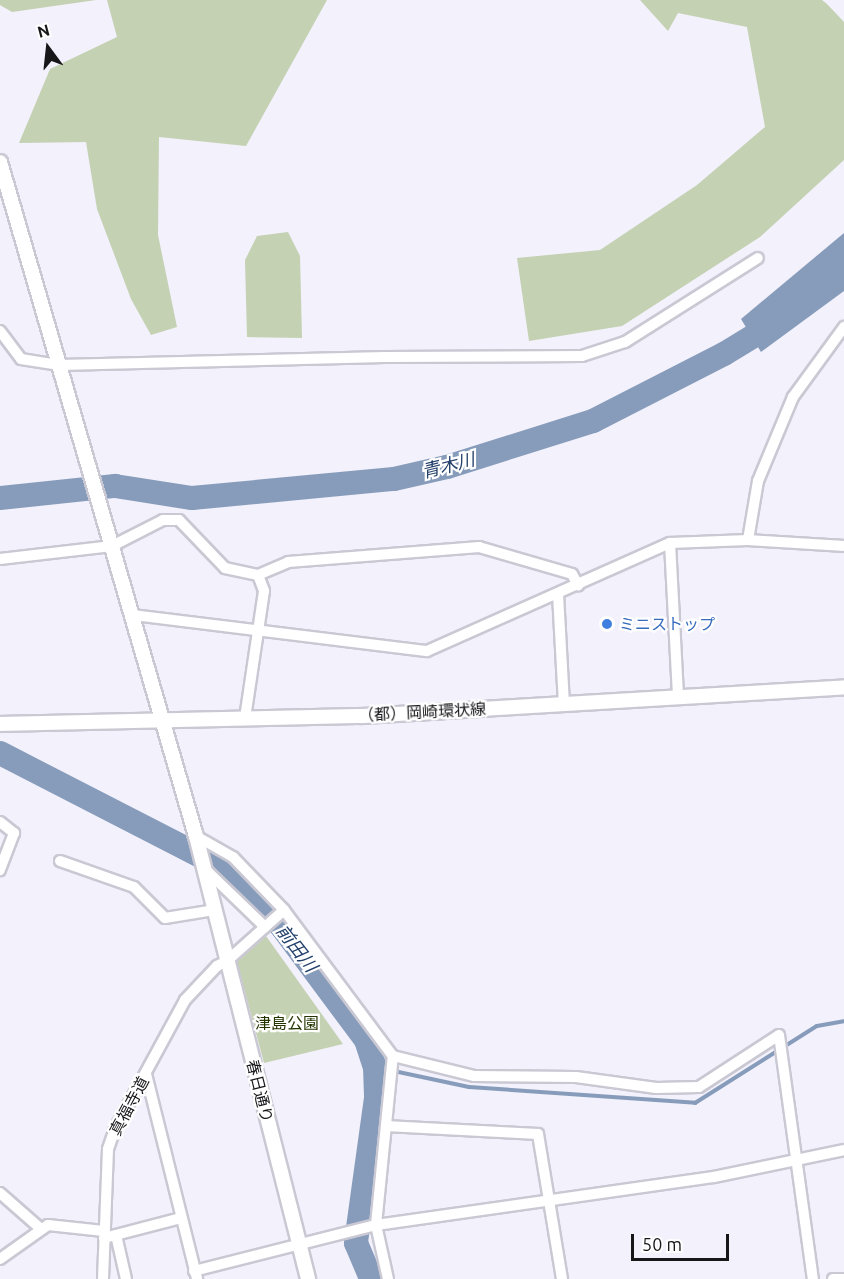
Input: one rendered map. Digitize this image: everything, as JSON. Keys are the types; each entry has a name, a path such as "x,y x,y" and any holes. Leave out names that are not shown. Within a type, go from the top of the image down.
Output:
{"street":[{"path":"1,169 60,365 82,453 164,719 196,836 233,857 284,910 393,1056 474,1076 576,1077 656,1088 699,1087 779,1035 800,1161 813,1279"},
{"path":"0,331 21,359 60,365 385,357 582,356 625,342 758,258"},
{"path":"748,540 758,481 793,397 844,327"},
{"path":"0,559 111,544 163,520 179,520 225,568 258,575 288,562 479,547 573,574 578,585"},
{"path":"133,615 427,651 670,543 748,540 844,546"},
{"path":"670,543 678,694"},
{"path":"245,718 261,629 264,591 258,575"},
{"path":"558,594 564,705"},
{"name":"（都）岡崎環状線","path":"0,724 245,718 564,705 678,694 844,687"},
{"path":"0,822 14,833 0,870"},
{"name":"春日通り","path":"196,836 308,1279"},
{"path":"60,861 134,887 165,918 215,910"},
{"path":"204,868 265,927"},
{"name":"真福寺道","path":"103,1279 110,1141 185,1000 217,966 227,962 284,910"},
{"path":"388,1279 376,1225 393,1056"},
{"path":"146,1074 196,1275 376,1225 550,1203 800,1161 844,1150"},
{"path":"386,1126 538,1134 562,1279"},
{"path":"0,1194 41,1229"},
{"path":"0,1258 48,1225 116,1234 181,1218"},
{"path":"116,1234 126,1279"},
{"path":"833,1279 844,1279"}],"green space":[{"path":"0,0 96,0 12,12 0,5"},
{"path":"107,0 327,0 246,146 159,137 158,235 177,327 151,335 131,299 97,209 86,142 19,143 50,69 117,37"},
{"path":"640,0 822,0 844,22 844,160 760,237 622,326 529,341 517,258 600,250 697,185 765,127 747,27 678,13 668,31"},
{"path":"288,232 300,256 302,338 247,337 245,260 257,236"},
{"name":"津島公園","path":"266,936 343,1044 264,1063 237,962"}],"water":[{"path":"844,233 844,291 761,352 741,319"}],"waterway":[{"name":"青木川","path":"0,498 115,486 192,498 394,479 447,467 593,421 724,354 778,321"},
{"name":"前田川","path":"0,753 228,870 282,927 366,1040 375,1067 376,1098 356,1243 371,1279"},
{"path":"375,1067 469,1087 695,1103 817,1026 844,1021"}],"place":[{"name":"ミニストップ","path":"607,624"}]}
